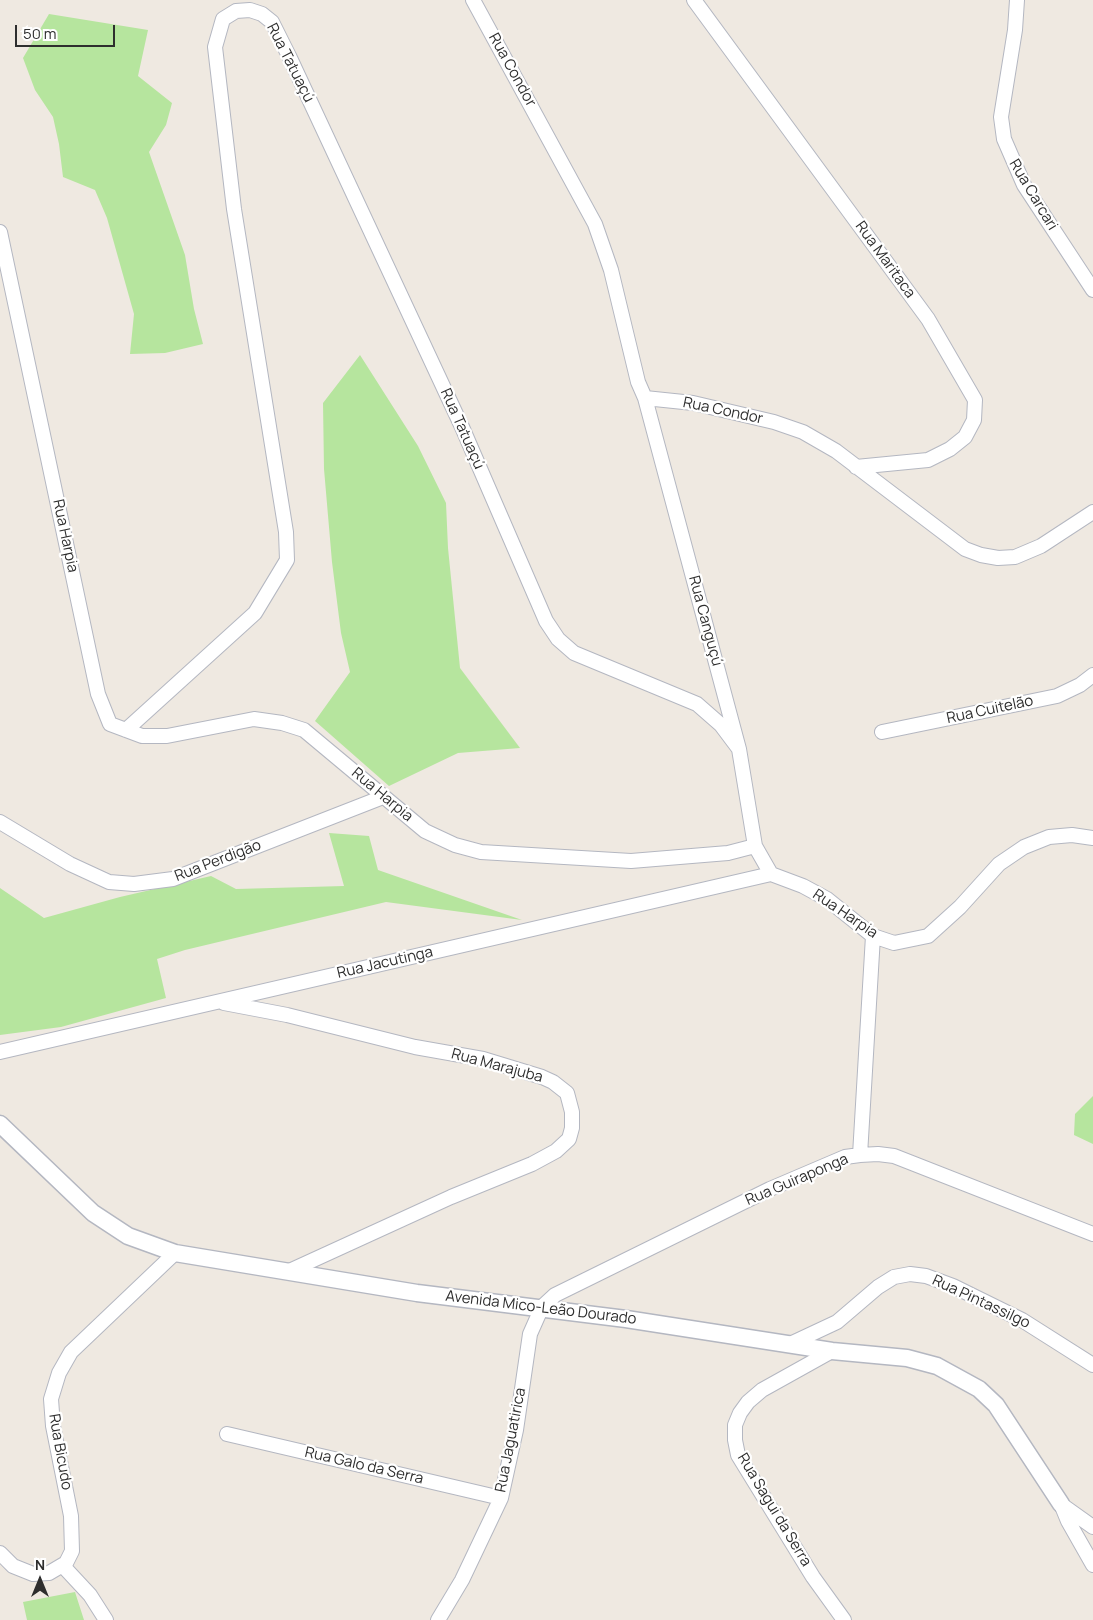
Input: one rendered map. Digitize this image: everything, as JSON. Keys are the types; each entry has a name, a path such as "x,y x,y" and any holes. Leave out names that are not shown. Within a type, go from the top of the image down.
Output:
{"street":[{"name":"Rua Condor","path":"473,0 595,224 611,270 638,382 645,398 693,402 774,422 803,432 836,451 965,549 990,557 1015,557 1041,546 1093,512"},
{"name":"Rua Maritaca","path":"694,0 928,319 975,400 974,420 964,437 950,449 928,460 856,467"},
{"name":"Rua Carcari","path":"1017,0 1015,30 1001,117 1004,139 1024,186 1093,290"},
{"name":"Rua Tatuaçú","path":"126,730 255,613 287,560 286,532 234,209 216,47 223,19 236,11 250,10 262,14 272,22 290,56 462,427 546,621 558,639 574,654 697,704 720,726 739,749"},
{"name":"Rua Harpia","path":"0,232 98,694 110,724 142,736 167,736 254,719 282,723 304,730 425,831 455,845 481,852 631,861 728,853 756,846"},
{"name":"Rua Canguçú","path":"645,398 739,749 756,846"},
{"name":"Rua Cuitelão","path":"882,732 1057,696 1080,686 1093,676"},
{"name":"Rua Perdigão","path":"0,822 70,864 109,882 134,884 173,879 383,797"},
{"name":"Rua Harpia","path":"771,874 803,886 828,899 873,936 894,943 928,936 960,907 999,864 1024,847 1049,837 1072,834 1093,838"},
{"path":"756,846 771,874"},
{"name":"Rua Jacutinga","path":"0,1052 771,874"},
{"path":"860,1155 873,936"},
{"name":"Rua Marajuba","path":"218,1002 287,1015 415,1047 483,1059 542,1077 553,1082 567,1093 572,1112 572,1128 569,1139 556,1152 532,1164 451,1197 287,1272"},
{"name":"Avenida Mico-Leão Dourado","path":"0,1124 93,1213 128,1236 175,1253 417,1293 542,1307 832,1351 907,1358 937,1366 979,1389 996,1405 1061,1504"},
{"name":"Rua Guiraponga","path":"542,1307 555,1295 576,1283 761,1194 844,1157 878,1154 894,1156 1093,1234"},
{"name":"Rua Bicudo","path":"63,1566 72,1551 71,1516 53,1426 51,1399 59,1374 71,1352 175,1253"},
{"name":"Rua Pintassilgo","path":"790,1344 837,1322 878,1287 894,1277 910,1274 926,1276 952,1286 1022,1320 1093,1365"},
{"name":"Rua Jaguatirica","path":"438,1620 462,1580 500,1498 516,1430 530,1334 542,1307"},
{"name":"Rua Sagui da Serra","path":"832,1351 762,1390 748,1402 740,1413 735,1425 735,1440 738,1455 814,1577 844,1620"},
{"name":"Rua Galo da Serra","path":"227,1434 500,1498"},
{"path":"1061,1504 1093,1527"},
{"path":"1061,1504 1068,1521 1093,1565"},
{"path":"0,1553 13,1566 33,1574 49,1573 63,1566 90,1594 106,1620"}],"green space":[{"path":"49,14 148,30 138,76 172,103 166,125 149,152 185,255 194,309 203,344 165,353 130,354 134,314 107,218 95,190 63,177 53,117 35,90 23,58"},
{"path":"360,355 418,446 446,503 448,548 460,668 520,748 458,753 389,786 315,721 350,672 341,633 332,562 324,469 323,403"},
{"path":"329,833 369,836 378,870 522,920 386,902 185,950 157,959 166,998 61,1027 0,1035 0,888 44,918 120,897 211,876 236,889 344,886"},
{"path":"1093,1096 1093,1144 1074,1135 1075,1114"},
{"path":"75,1592 84,1620 27,1620 23,1602"}]}
